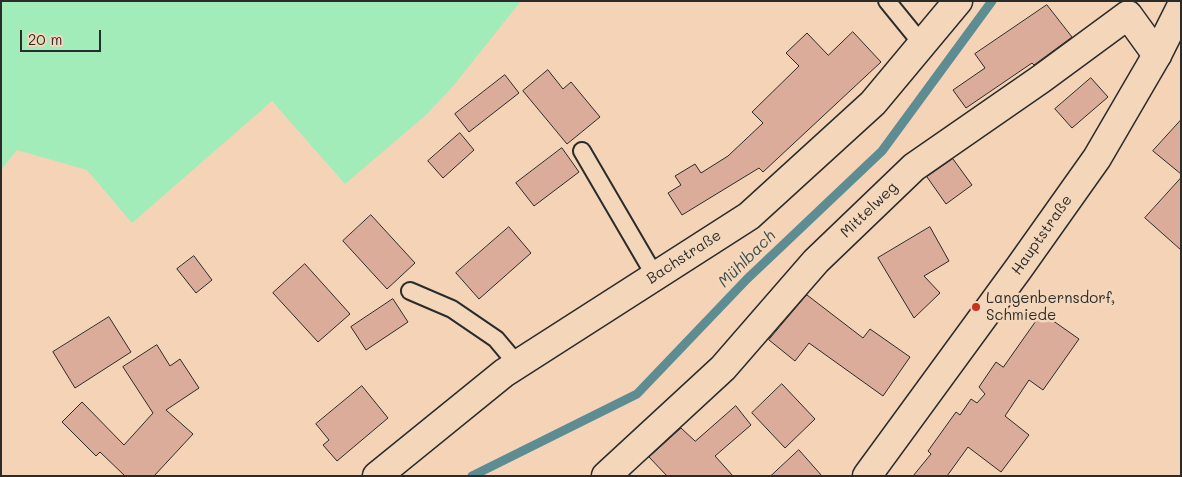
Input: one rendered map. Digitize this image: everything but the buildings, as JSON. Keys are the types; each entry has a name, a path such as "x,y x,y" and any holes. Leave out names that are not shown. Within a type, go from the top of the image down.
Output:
{"street":[{"name":"Bachstraße","path":"377,476 504,373 749,216 873,103 958,1"},
{"name":"Hauptstraße","path":"869,475 1097,158 1157,55 1181,7"},
{"name":"Mittelweg","path":"606,476 723,368 816,260 914,167 1041,79 1128,15 1157,55"}],"lane":[{"path":"887,1 922,44"},
{"path":"582,151 655,276"},
{"path":"410,291 452,309 496,339 517,364"}],"green space":[{"path":"1,1 521,1 454,85 426,115 345,184 272,101 132,223 87,170 17,150 1,170"}],"waterway":[{"name":"Mühlbach","path":"472,476 637,394 747,279 882,151 992,1"}],"place":[{"name":"Langenbernsdorf, Schmiede","path":"976,307"}]}
